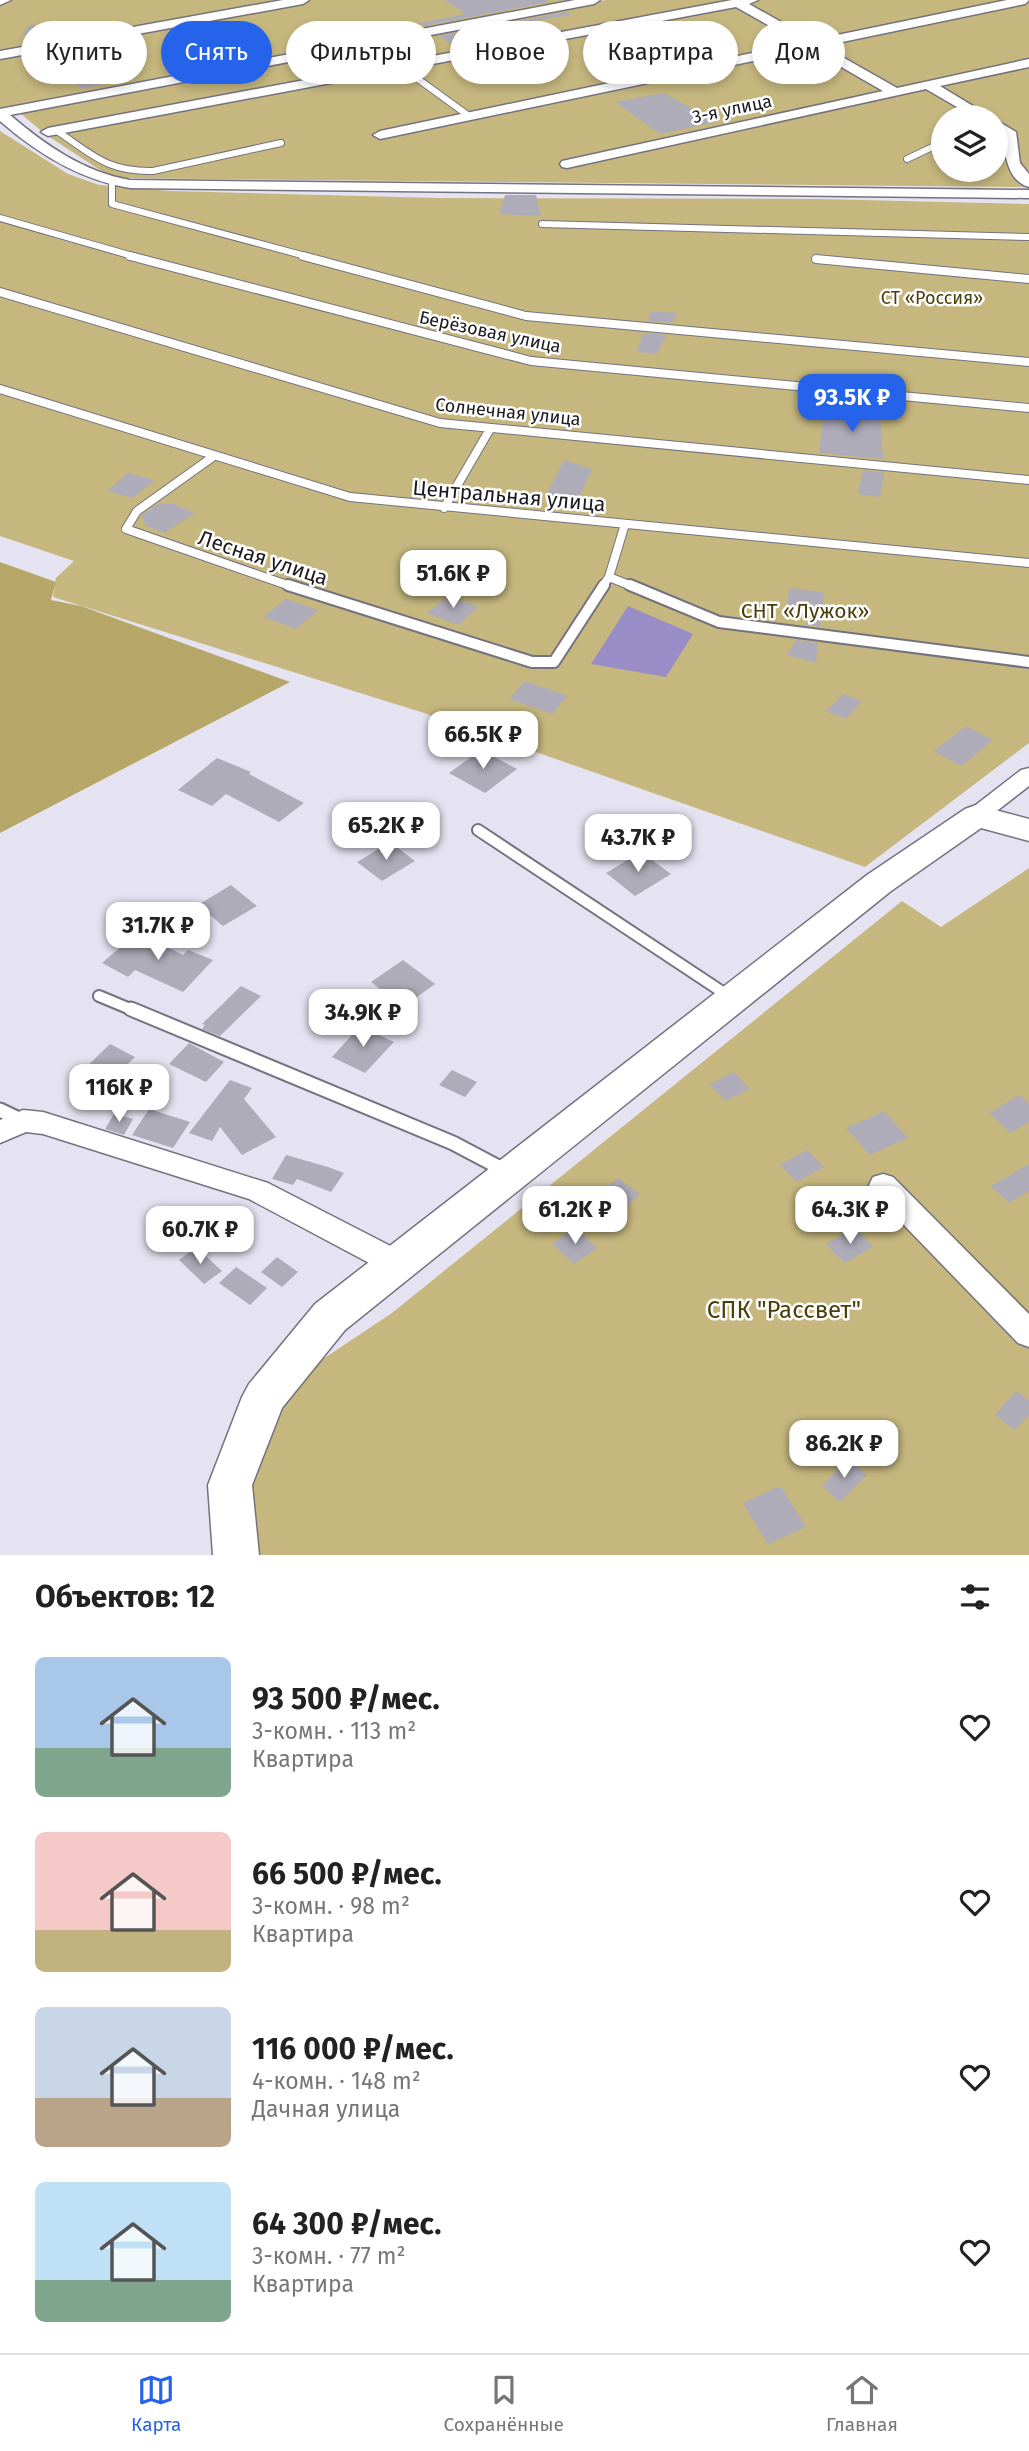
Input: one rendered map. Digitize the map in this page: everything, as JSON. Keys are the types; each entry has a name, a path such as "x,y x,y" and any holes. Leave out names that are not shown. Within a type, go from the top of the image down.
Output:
{"street":[{"path":"0,1 5,0"},
{"path":"0,55 303,0"},
{"path":"0,114 594,0"},
{"path":"845,38 1025,0"},
{"path":"436,59 745,1 776,21"},
{"path":"380,135 752,58"},
{"path":"845,63 897,93"},
{"name":"3-я улица","path":"567,164 1029,63"},
{"path":"52,131 304,84"},
{"path":"930,86 963,105"},
{"path":"0,114 79,169 112,182 240,187 1029,194"},
{"path":"1008,131 1013,164 1029,183"},
{"path":"236,1555 230,1485 264,1397 330,1317 879,883 976,816 1029,775"},
{"path":"976,816 1029,830"},
{"path":"8,1121 43,1123 258,1191 398,1264"},
{"path":"883,1185 1029,1334"}],"lane":[{"path":"425,84 470,116"},
{"path":"52,131 119,169 135,171 153,171 281,143"},
{"path":"907,159 931,148"},
{"path":"112,182 112,204 526,316 1029,362"},
{"name":"Берёзовая улица","path":"0,218 182,271 531,361 1029,408"},
{"path":"542,224 1029,237"},
{"path":"816,259 1029,279"},
{"name":"Солнечная улица","path":"0,292 440,423 1029,480"},
{"name":"Центральная улица","path":"0,389 350,497 1029,563"},
{"path":"444,508 490,429"},
{"name":"Лесная улица","path":"214,456 137,511 126,529 277,582 532,662 554,662 609,577"},
{"path":"625,524 609,577 719,622 1029,662"},
{"path":"478,830 733,999"},
{"path":"99,996 453,1143 511,1174"}],"green space":[{"path":"0,0 587,0 478,21 450,21 450,26 436,29 436,21 286,21 286,58 272,61 272,21 161,21 161,82 0,113"},
{"path":"606,0 1029,0 1029,187 112,178 45,134 20,113 170,84 272,84 272,64 286,62 286,84 436,84 436,33 450,30 450,84 569,84 569,21 497,21"},
{"name":"СТ «Россия»","path":"0,131 68,174 99,185 171,191 439,198 819,199 1029,204 1029,403 524,358 24,224 0,215"},
{"name":"СНТ «Лужок»","path":"0,220 58,239 520,362 1029,410 1029,743 865,867 424,713 53,597 56,578 74,561 0,536"},
{"name":"СПК \"Рассвет\"","path":"1029,868 1029,1555 258,1555 251,1460 305,1371 392,1313 902,901 941,927"}],"shaded area":[{"path":"0,562 56,582 51,600 81,606 290,682 0,833"},
{"path":"628,606 693,634 666,677 591,664"}],"building":[{"path":"445,0 549,2 436,24 436,21 429,21 466,14"},
{"path":"566,12 571,15 534,21 518,21"},
{"path":"450,34 450,43 439,36"},
{"path":"76,84 105,84 82,89"},
{"path":"664,93 715,122 660,134 615,102"},
{"path":"505,195 536,195 541,216 499,214"},
{"path":"651,311 677,313 672,323 648,321"},
{"path":"643,333 666,335 657,354 637,352"},
{"path":"824,408 880,412 883,459 819,453"},
{"path":"564,460 592,469 578,500 546,495"},
{"path":"863,470 884,473 880,497 858,494"},
{"path":"128,473 155,480 133,498 107,491"},
{"path":"158,504 174,504 195,513 164,533 145,525 142,515"},
{"path":"789,588 824,592 820,627 805,625 811,616 786,613"},
{"path":"448,596 478,607 458,625 427,613"},
{"path":"286,599 318,610 296,629 263,617"},
{"path":"796,640 818,643 816,663 787,655"},
{"path":"525,681 568,696 552,714 509,699"},
{"path":"843,694 862,701 846,719 826,711"},
{"path":"966,726 993,740 961,766 934,751"},
{"path":"481,750 517,769 485,793 449,773"},
{"path":"217,758 251,772 249,774 304,803 279,822 226,794 212,806 178,790"},
{"path":"390,842 415,861 382,881 357,862"},
{"path":"641,852 671,874 635,896 606,873"},
{"path":"231,885 257,906 223,926 198,905"},
{"path":"138,932 183,955 188,950 213,960 183,992 135,970 128,977 102,963"},
{"path":"403,960 435,984 403,1007 371,982"},
{"path":"241,986 261,996 220,1036 202,1029 205,1025 202,1024"},
{"path":"360,1026 394,1042 365,1073 332,1057"},
{"path":"189,1043 224,1062 206,1082 169,1064"},
{"path":"110,1044 135,1057 103,1089 77,1076"},
{"path":"452,1070 477,1082 465,1097 439,1085"},
{"path":"734,1072 750,1089 725,1101 710,1084"},
{"path":"230,1080 252,1088 244,1099 276,1137 242,1155 220,1127 212,1141 189,1133"},
{"path":"1019,1095 1029,1104 1029,1122 1010,1133 989,1113"},
{"path":"149,1109 190,1122 173,1148 132,1135"},
{"path":"884,1111 908,1138 870,1155 846,1128"},
{"path":"114,1114 133,1119 124,1135 105,1129"},
{"path":"807,1150 824,1167 797,1182 780,1165"},
{"path":"286,1155 344,1173 331,1192 297,1179 293,1185 272,1179"},
{"path":"1029,1164 1029,1191 1009,1203 991,1186"},
{"path":"618,1178 640,1194 616,1215 594,1198"},
{"path":"575,1227 597,1248 574,1264 552,1244"},
{"path":"855,1228 873,1247 844,1263 826,1244"},
{"path":"196,1247 222,1271 204,1284 179,1260"},
{"path":"277,1257 298,1272 282,1287 261,1272"},
{"path":"236,1267 267,1288 250,1305 219,1283"},
{"path":"1016,1391 1029,1400 1029,1415 1015,1430 995,1415"},
{"path":"849,1459 867,1475 840,1502 822,1485"},
{"path":"775,1488 782,1488 806,1527 768,1544 743,1503"}]}
